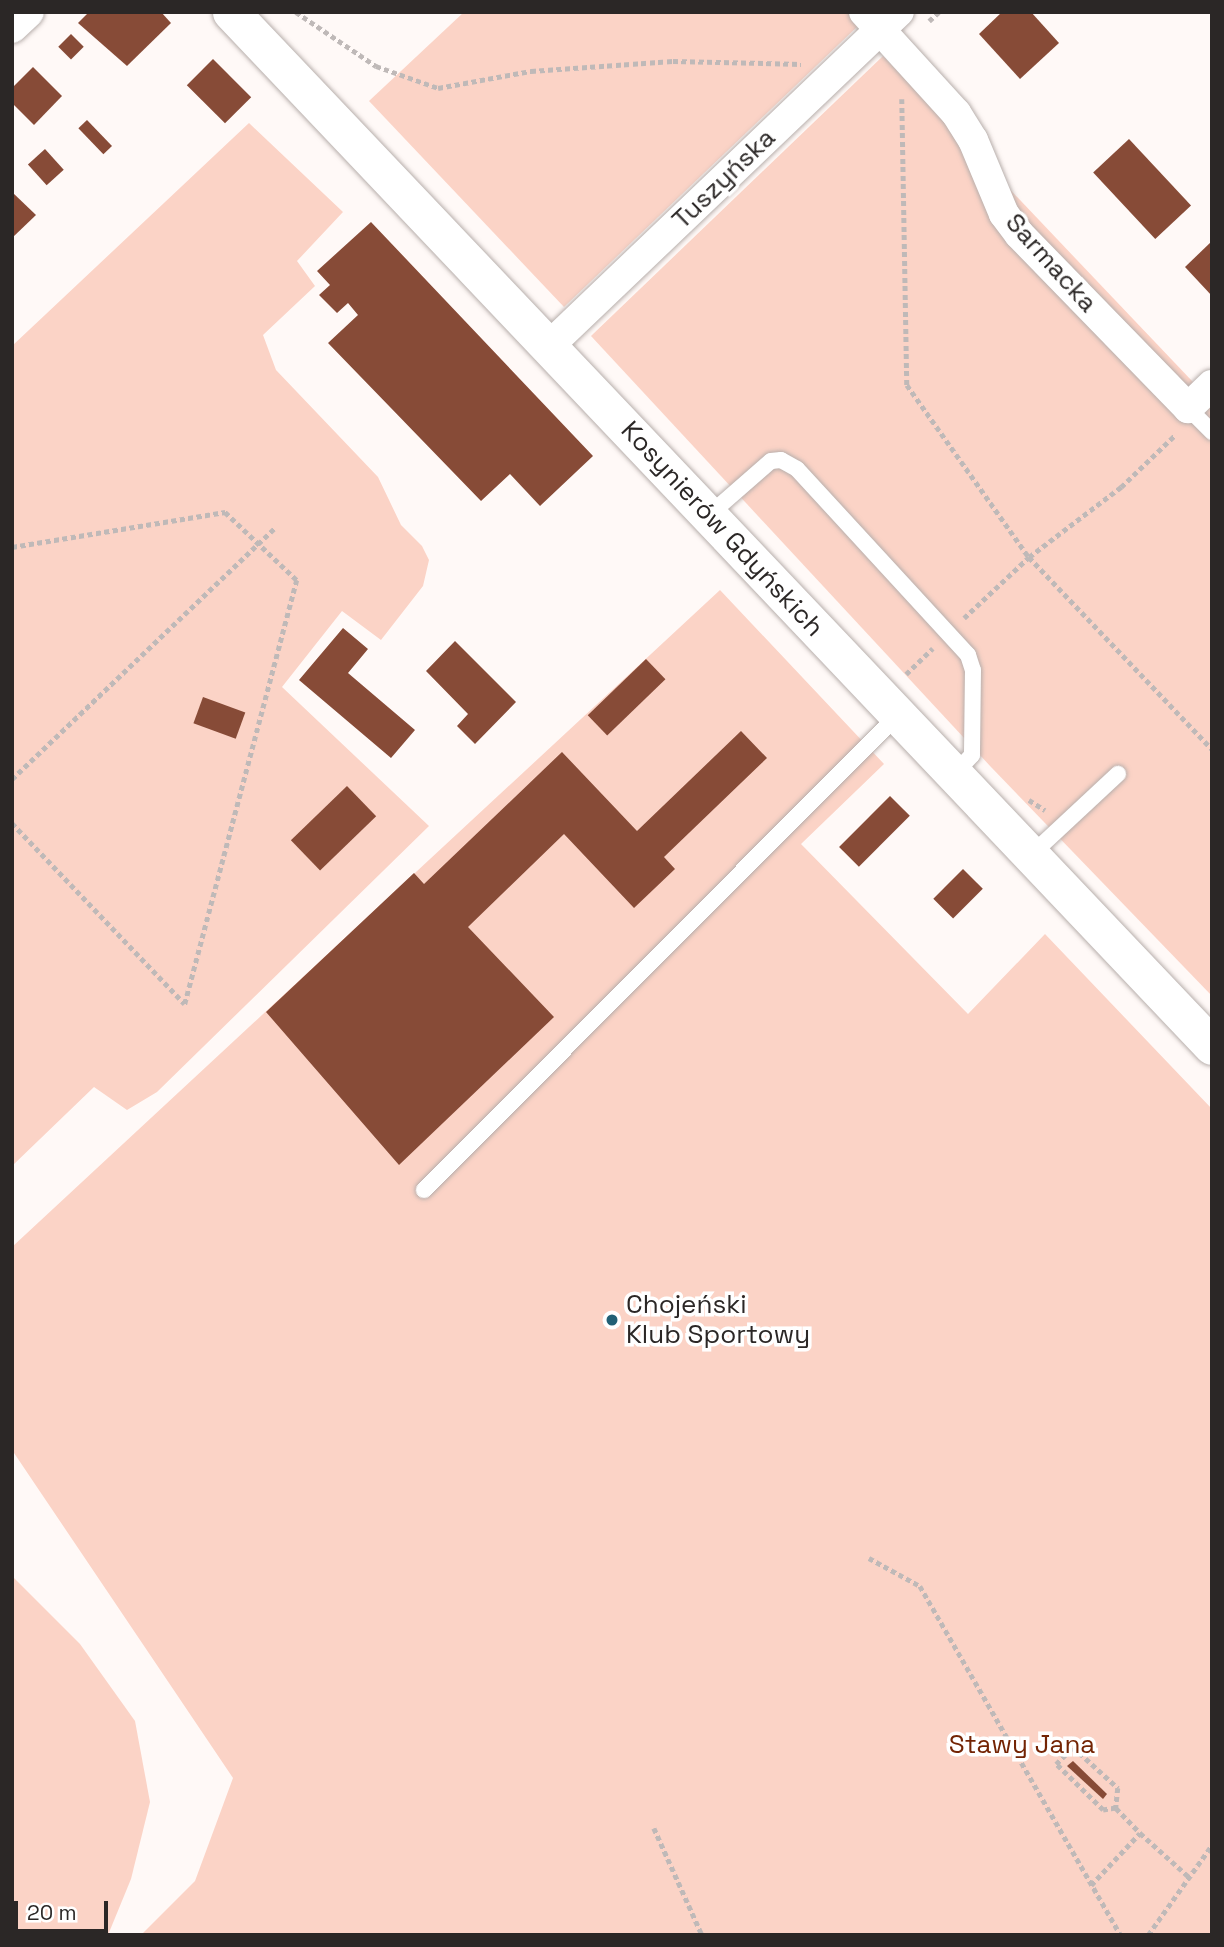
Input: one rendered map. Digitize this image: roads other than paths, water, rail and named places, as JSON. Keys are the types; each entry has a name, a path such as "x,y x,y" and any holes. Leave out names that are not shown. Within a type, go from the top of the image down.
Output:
{"street":[{"path":"12,28 29,12"},
{"name":"Kosynierów Gdyńskich","path":"239,15 1212,1046"},
{"name":"Tuszyńska","path":"549,346 886,26"},
{"name":"Sarmacka","path":"886,26 956,113 974,140 1004,214 1019,234 1188,408"},
{"path":"1188,408 1212,385"}],"lane":[{"name":"Sarmacka","path":"1188,408 1212,432"},
{"path":"709,515 771,461 781,460 797,468 968,654 973,670 972,755 954,774"},
{"path":"424,1190 898,715"},
{"path":"1031,855 1118,774"}],"place":[{"name":"Chojeński Klub Sportowy","path":"612,1320"}],"park label":[{"name":"Stawy Jana","path":"1022,1745"}]}
